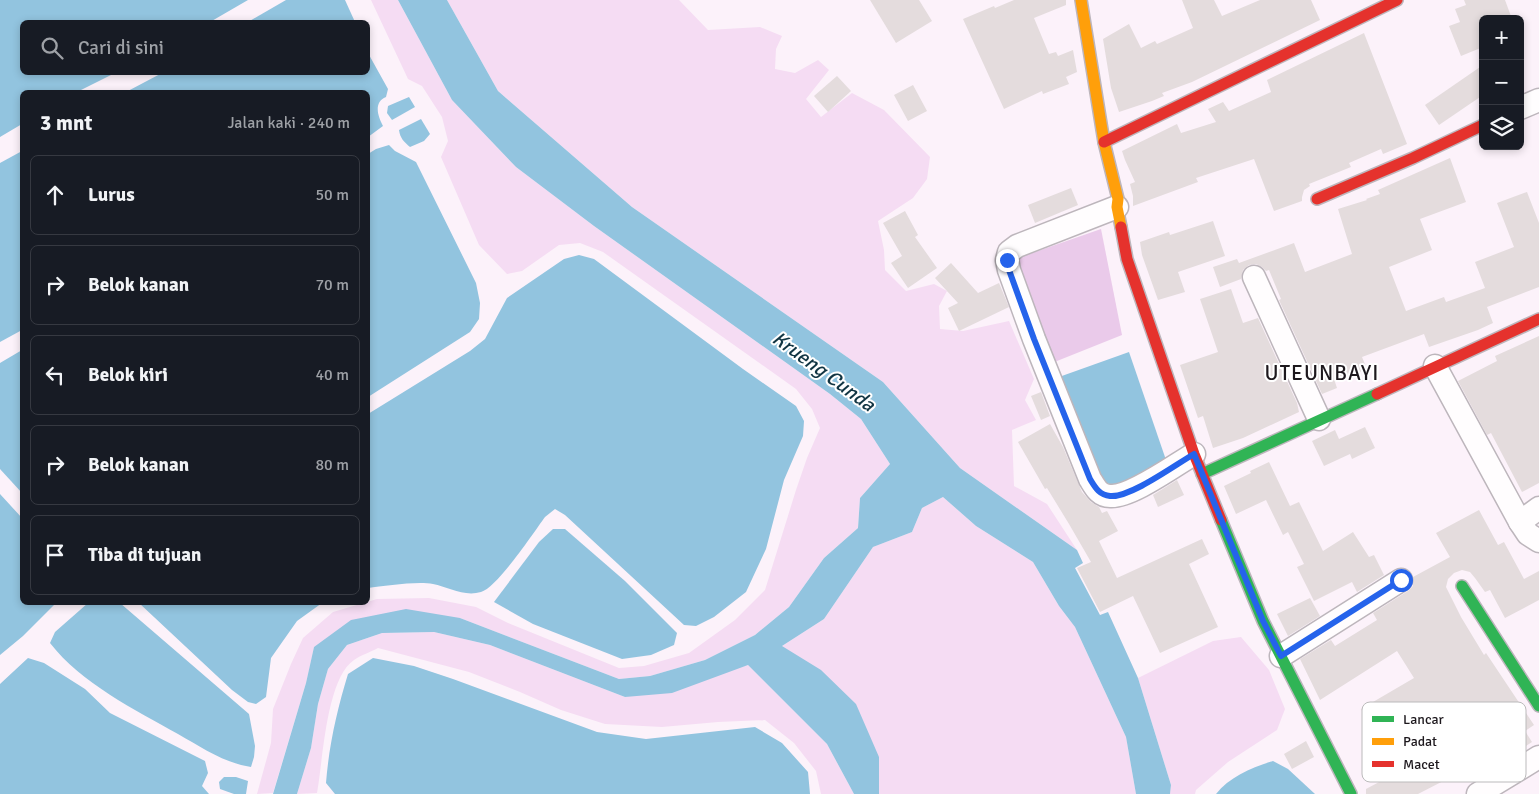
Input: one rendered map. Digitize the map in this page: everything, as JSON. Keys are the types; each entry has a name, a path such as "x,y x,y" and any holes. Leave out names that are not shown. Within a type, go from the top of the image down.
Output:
{"street":[{"path":"1081,0 1104,142 1118,199 1117,207 1127,259 1198,464 1263,621 1351,794"},
{"path":"1104,142 1398,0"},
{"path":"1524,106 1539,100"},
{"path":"1316,199 1413,158 1479,127"},
{"path":"1117,207 1017,246 1009,252 1007,260 1034,339 1090,479 1098,492 1108,496 1132,492 1198,464 1319,419 1539,319"},
{"path":"1254,277 1319,419"},
{"path":"1436,366 1520,522 1528,534 1539,541"},
{"path":"1520,522 1539,508"},
{"path":"1281,656 1401,580"},
{"path":"1462,586 1539,706"},
{"path":"1526,765 1539,757"},
{"path":"1478,794 1498,782"}],"shaded area":[{"path":"371,0 398,0 452,100 516,167 594,226 830,394 861,419 890,464 860,498 858,528 824,558 789,607 755,635 705,660 650,676 619,679 460,618 314,647 306,683 273,793 257,794 271,743 273,709 291,664 303,638 333,612 357,605 370,605 370,601 377,599 429,598 476,607 508,623 619,668 644,666 689,653 735,620 765,590 796,490 820,428 812,409 796,389 603,252 580,243 559,245 522,271 507,274 479,245 441,157 448,141 442,117 422,86 408,79"},
{"path":"447,0 679,0 708,30 760,27 782,36 776,49 775,69 795,73 818,60 829,70 806,99 821,117 852,93 884,110 930,157 927,179 913,198 878,221 884,250 885,270 906,291 934,284 947,291 939,306 940,329 963,331 1009,321 1034,379 1025,400 1036,420 1012,430 1014,486 1047,504 1077,550 960,468 883,382 632,207 498,91"},
{"path":"1101,229 1122,335 1052,363 1015,259"},
{"path":"943,497 976,526 1033,562 1059,606 1075,627 1126,737 1136,794 879,794 879,757 782,646 824,619 873,547 912,532 922,508"},
{"path":"434,632 490,645 625,697 748,665 827,744 854,794 821,794 816,771 794,743 765,720 662,727 605,724 561,710 469,672 378,648 354,660 345,670 337,684 327,722 317,793 297,794 311,748 318,704 328,669 347,645 382,633"},
{"path":"1241,637 1269,670 1285,709 1277,730 1228,762 1196,790 1195,794 1170,794 1171,785 1138,678 1213,641"}],"water":[{"path":"0,0 248,0 213,20 20,20 20,75 111,75 81,90 20,90 20,125 0,137"},
{"path":"286,0 345,0 354,20 251,20"},
{"name":"Krueng Cunda","path":"398,0 447,0 498,91 632,207 883,382 960,468 1077,550 1083,563 1075,568 1100,615 1108,612 1138,678 1171,785 1170,794 1136,794 1126,737 1075,627 1059,606 1033,562 976,526 943,497 922,508 912,532 873,547 824,619 782,646 821,670 856,704 879,757 879,794 854,794 827,744 748,665 672,693 625,697 490,645 434,632 382,633 347,645 328,669 318,704 311,748 297,794 273,794 306,683 314,647 351,620 406,609 460,618 619,679 650,676 705,660 755,635 789,607 824,558 858,528 860,498 890,464 861,419 830,394 594,226 516,167 452,100"},
{"path":"370,57 388,89 386,97 379,102 378,106 378,114 383,126 370,136 370,90 130,90 158,75 370,75"},
{"path":"409,97 415,107 392,120 387,113 388,106"},
{"path":"421,119 430,134 424,141 410,147 403,140 399,130"},
{"path":"389,145 395,151 416,162 476,283 480,303 479,319 470,332 370,396 370,153"},
{"path":"20,152 20,331 0,342 0,163"},
{"path":"579,255 594,259 796,406 804,421 803,436 784,480 766,549 746,592 714,617 696,626 684,625 565,515 555,509 545,517 496,581 481,592 468,593 426,583 370,588 370,413 470,351 485,339 507,298 564,259"},
{"path":"20,351 20,491 0,469 0,363"},
{"path":"1129,352 1166,460 1126,482 1113,486 1099,479 1059,377"},
{"path":"0,494 20,516 20,605 54,605 23,636 0,655"},
{"path":"553,529 565,529 625,581 677,633 674,645 651,655 622,659 533,624 494,602 539,542"},
{"path":"86,605 122,605 249,714 255,746 251,767 231,762 213,754 127,705 93,683 77,671 50,643 55,632"},
{"path":"141,605 319,605 297,621 271,658 266,697 256,704 248,702 232,690"},
{"path":"28,658 44,663 85,689 110,713 205,761 208,773 202,786 209,794 0,794 0,684"},
{"path":"373,658 414,666 597,732 646,739 755,727 782,743 808,772 810,794 335,794 326,783 327,769 331,741 344,687 348,674"},
{"path":"1273,761 1288,769 1315,794 1216,794 1221,788 1242,773"},
{"path":"224,777 236,777 248,781 246,794 234,794 220,789 219,782"}],"building":[{"path":"870,0 919,0 932,21 896,43"},
{"path":"1014,0 1066,0 1066,5 1034,18 1049,54 1056,52 1058,56 1073,50 1077,72 1066,77 1069,84 1043,94 1042,91 1004,109 963,19"},
{"path":"1182,0 1214,0 1222,16 1260,0 1311,0 1320,20 1192,82 1162,93 1164,96 1119,112 1111,88 1103,39 1129,24 1141,48 1155,41 1157,44 1193,28"},
{"path":"1464,0 1505,0 1511,15 1479,15 1479,49 1461,56 1449,26 1460,22 1455,9 1466,5"},
{"path":"1364,33 1407,144 1383,154 1381,149 1349,163 1351,167 1309,184 1310,186 1304,190 1302,201 1274,211 1254,159 1196,178 1198,182 1133,206 1130,184 1135,182 1122,151 1177,124 1181,133 1216,122 1208,109 1223,102 1229,111 1271,92 1267,80"},
{"path":"1479,68 1479,98 1439,125 1425,105"},
{"path":"837,76 851,91 828,112 814,96"},
{"path":"913,85 927,111 908,121 894,95"},
{"path":"1450,158 1466,202 1420,219 1432,250 1389,267 1406,311 1444,297 1446,302 1485,288 1475,262 1514,247 1497,203 1527,192 1539,223 1539,287 1487,307 1493,323 1478,330 1429,347 1424,334 1362,357 1367,369 1335,382 1337,388 1322,394 1279,300 1281,299 1269,270 1266,271 1256,264 1249,265 1243,270 1241,279 1220,287 1213,267 1237,259 1239,263 1294,243 1305,272 1352,254 1338,209 1367,200 1380,194 1378,190"},
{"path":"1071,188 1078,205 1035,223 1028,205"},
{"path":"905,211 918,235 915,237 937,268 908,288 891,263 902,256 883,223"},
{"path":"1213,221 1225,256 1178,272 1185,292 1158,300 1142,255 1140,242 1169,232 1170,235"},
{"path":"951,263 978,293 999,283 1009,307 959,331 948,308 958,303 935,278"},
{"path":"1231,289 1243,323 1258,318 1297,403 1299,412 1243,438 1213,448 1203,416 1198,418 1180,365 1218,352 1200,299"},
{"path":"1539,336 1539,483 1522,492 1491,433 1487,435 1458,381 1497,361 1495,356"},
{"path":"1041,392 1050,416 1041,420 1031,396"},
{"path":"1050,424 1063,447 1082,492 1091,502 1099,507 1102,513 1107,511 1118,531 1099,541 1117,578 1202,539 1209,554 1189,564 1218,627 1160,653 1133,596 1100,612 1077,568 1091,562 1018,442"},
{"path":"1365,427 1375,448 1352,459 1350,454 1324,466 1312,441 1335,430 1339,439"},
{"path":"1269,462 1290,506 1299,502 1323,551 1353,532 1369,557 1374,555 1384,575 1357,592 1352,582 1314,601 1297,567 1304,564 1288,532 1283,535 1266,500 1236,514 1224,486"},
{"path":"1177,480 1184,495 1158,507 1153,495"},
{"path":"1479,510 1498,545 1504,542 1524,579 1539,571 1539,600 1505,618 1490,590 1485,592 1470,572 1462,570 1454,573 1448,579 1446,587 1461,617 1484,655 1486,653 1519,702 1373,702 1414,678 1397,651 1320,700 1300,659 1331,640 1335,646 1377,620 1373,613 1408,591 1413,586 1413,577 1450,557 1436,533"},
{"path":"1310,598 1320,616 1288,636 1277,614"},
{"path":"1526,713 1534,725 1526,730"},
{"path":"1526,733 1532,742 1526,746"},
{"path":"1306,741 1314,757 1292,769 1284,754"},
{"path":"1379,782 1441,782 1418,794 1366,794 1366,789"}],"traffic: fast":[{"path":"1202,474 1377,394"},
{"path":"1221,520 1263,621 1351,794"},
{"path":"1462,586 1539,706"}],"traffic: slow":[{"path":"1081,0 1104,142 1118,199 1117,207 1121,227"}],"traffic: jam":[{"path":"1104,142 1397,0"},
{"path":"1317,199 1413,158 1479,127"},
{"path":"1121,227 1127,259 1194,454 1221,520"},
{"path":"1377,394 1539,319"}],"district":[{"name":"UTEUNBAYI","path":"1322,373"}],"route":[{"path":"1007,260 1034,339 1090,479 1098,492 1108,496 1118,496 1132,492 1194,454 1263,621 1281,656 1401,580"}]}
